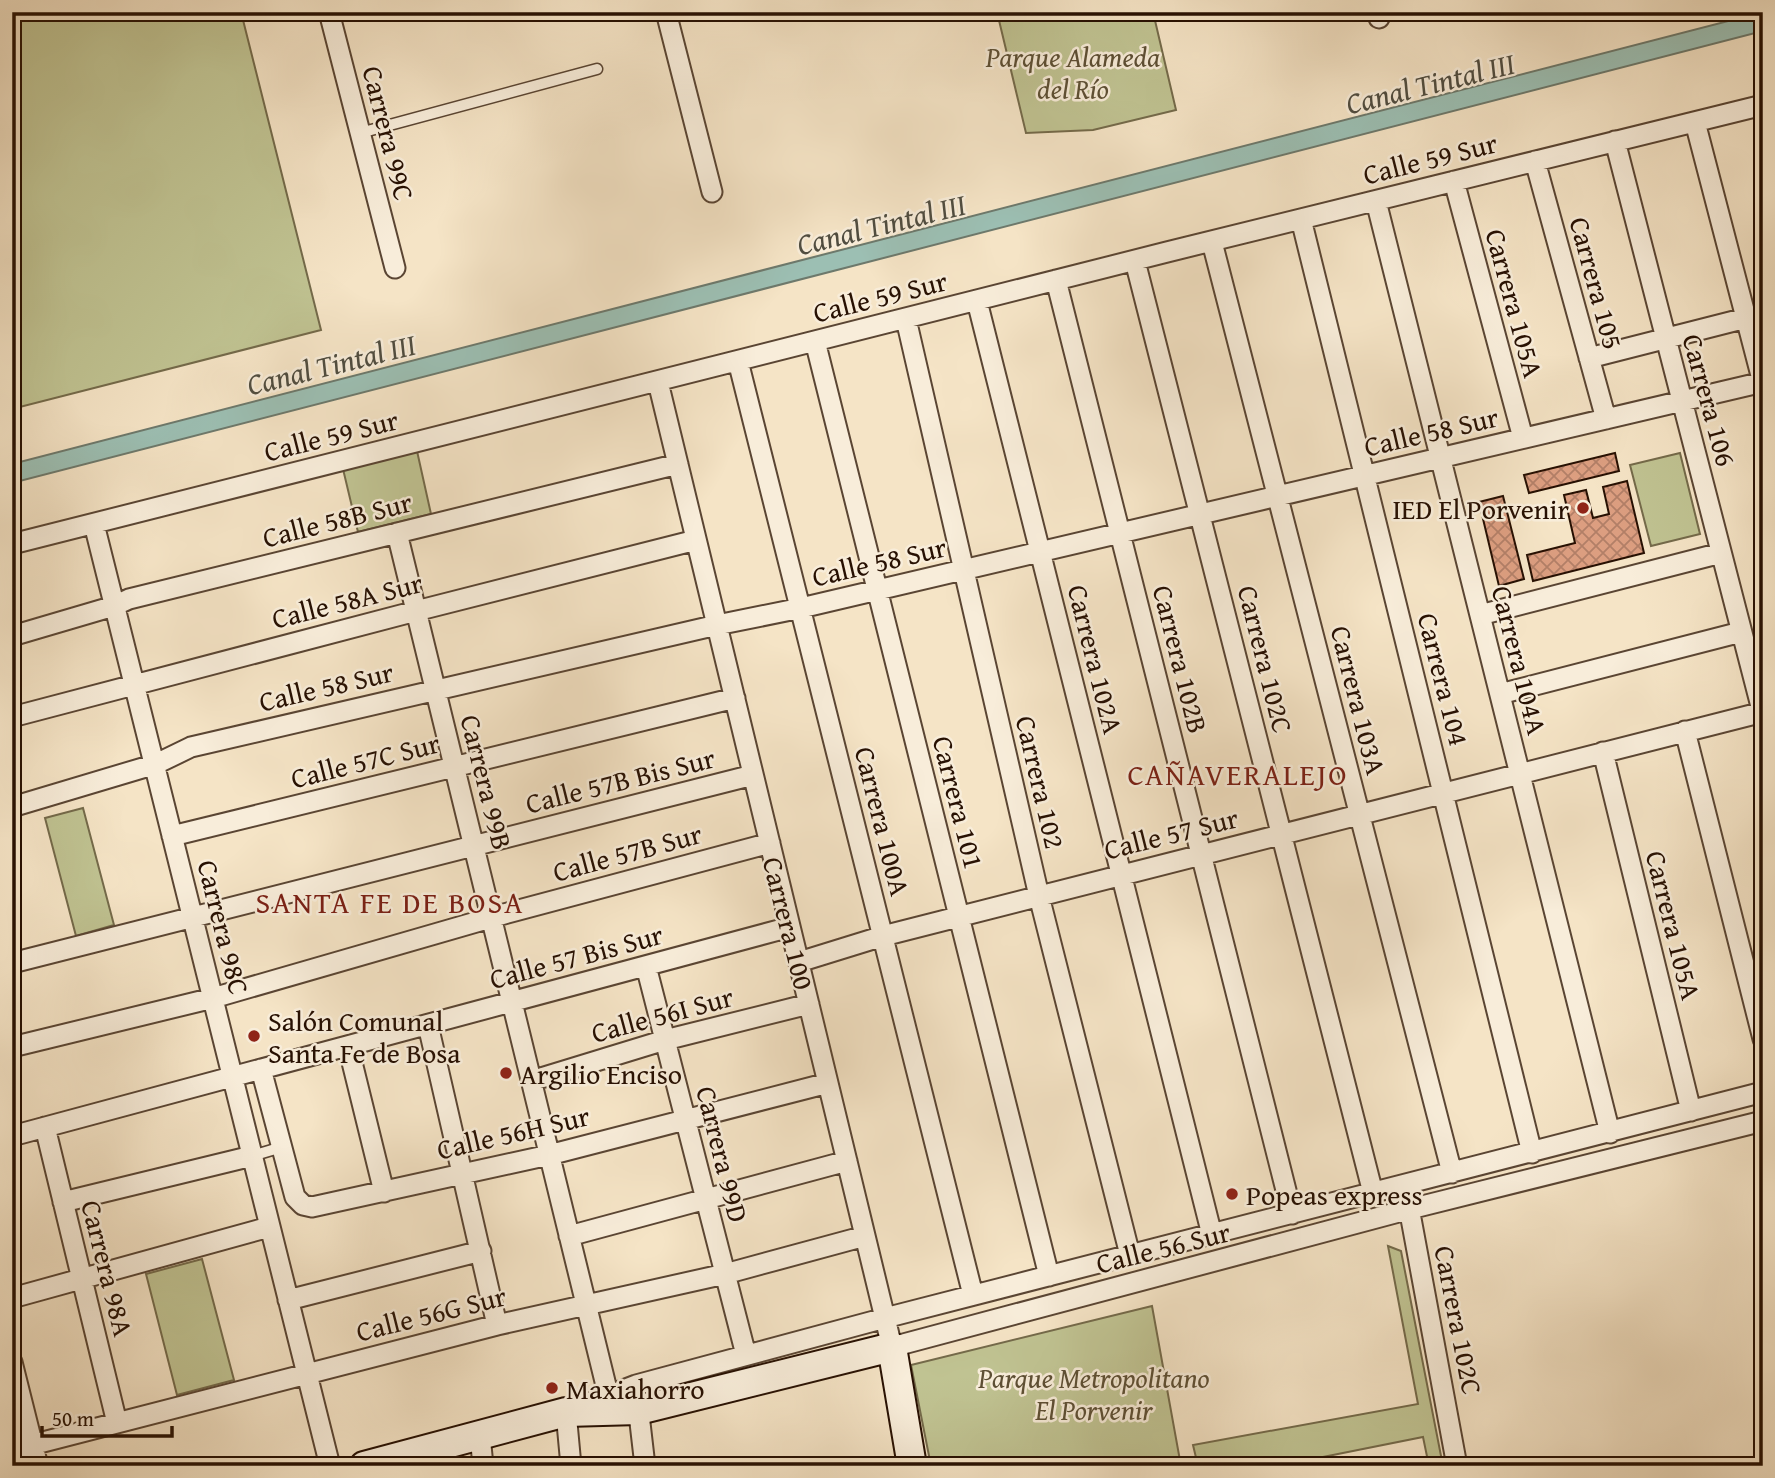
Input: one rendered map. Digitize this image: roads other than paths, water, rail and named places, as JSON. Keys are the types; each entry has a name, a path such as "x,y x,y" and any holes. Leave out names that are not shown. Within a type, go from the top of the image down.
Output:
{"street":[{"name":"Carrera 99C","path":"330,12 395,268"},
{"path":"666,12 712,192"},
{"name":"Calle 59 Sur","path":"12,544 1763,105"},
{"path":"1695,122 1763,382"},
{"name":"Carrera 106","path":"1615,141 1763,712"},
{"name":"Carrera 105","path":"1535,161 1606,419"},
{"name":"Carrera 105A","path":"1454,181 1523,439"},
{"name":"Carrera 104A","path":"1376,201 1610,1133"},
{"name":"Carrera 104","path":"1301,219 1532,1153"},
{"name":"Carrera 103A","path":"1212,242 1452,1173"},
{"name":"Carrera 102C","path":"1135,261 1373,1193"},
{"name":"Carrera 102B","path":"1056,281 1292,1214"},
{"name":"Carrera 102A","path":"977,301 1212,1235"},
{"path":"1589,358 1746,318"},
{"name":"Carrera 102","path":"906,319 1038,896 1130,1255"},
{"name":"Carrera 101","path":"815,341 1049,1276"},
{"name":"Carrera 100A","path":"738,361 973,1295"},
{"name":"Carrera 100","path":"658,382 892,1347 912,1466"},
{"name":"Calle 58 Sur","path":"12,807 156,764 191,747 435,689 800,608 1763,382"},
{"name":"Calle 58B Sur","path":"12,636 114,606 129,599 678,464"},
{"name":"Carrera 98C","path":"94,524 330,1466"},
{"name":"Carrera 99B","path":"397,533 586,1303 624,1400"},
{"name":"Calle 58A Sur","path":"12,717 696,540"},
{"path":"1480,615 1721,554"},
{"path":"1500,694 1741,632"},
{"name":"Calle 57C Sur","path":"172,836 735,698"},
{"name":"Calle 57 Sur","path":"799,962 883,936 1763,712"},
{"path":"1685,732 1763,1039"},
{"name":"Carrera 105A","path":"1603,752 1691,1111"},
{"name":"Calle 57B Bis Sur","path":"12,963 753,775"},
{"name":"Calle 57B Sur","path":"12,1047 212,998 492,918 770,843"},
{"name":"Calle 57 Bis Sur","path":"12,1136 790,927"},
{"name":"Carrera 99D","path":"646,966 747,1355"},
{"name":"Calle 56I Sur","path":"531,1081 665,1040 809,1004"},
{"path":"428,1025 497,1325"},
{"path":"348,1046 384,1192"},
{"path":"261,1069 282,1147"},
{"name":"Calle 56H Sur","path":"282,1147 295,1197 303,1205 312,1207 550,1155 828,1083"},
{"name":"Calle 56 Sur","path":"624,1400 747,1355 1763,1093"},
{"name":"Calle 56 Sur","path":"624,1400 892,1347 1410,1209 1763,1121"},
{"name":"Carrera 98A","path":"45,1127 117,1423"},
{"path":"63,1202 252,1156"},
{"path":"569,1237 847,1160"},
{"name":"Carrera 102C","path":"1405,1185 1457,1466"},
{"path":"12,1298 269,1227"},
{"name":"Calle 56G Sur","path":"12,1450 497,1325 725,1274 865,1236"},
{"path":"288,1300 481,1251"},
{"path":"12,1362 38,1466"},
{"path":"364,1466 410,1460 480,1435 624,1400 645,1466"},
{"path":"566,1412 571,1466"},
{"path":"480,1435 483,1466"}],"lane":[{"path":"360,133 597,69"},
{"path":"252,1156 282,1147"}],"water":[{"path":"1763,12 1763,31 12,483 12,464"}],"place":[{"name":"IED El Porvenir","path":"1583,508"},
{"name":"Salón Comunal Santa Fe de Bosa","path":"254,1036"},
{"name":"Argilio Enciso","path":"506,1073"},
{"name":"Popeas express","path":"1232,1194"},
{"name":"Maxiahorro","path":"552,1388"}],"district":[{"name":"CAÑAVERALEJO","path":"1238,774"},
{"name":"SANTA FE DE BOSA","path":"390,902"}],"park label":[{"name":"Parque Alameda del Río","path":"1073,72"},
{"name":"Parque Metropolitano El Porvenir","path":"1094,1393"}],"water label":[{"name":"Canal Tintal III","path":"1430,83"},
{"name":"Canal Tintal III","path":"881,224"},
{"name":"Canal Tintal III","path":"331,364"}]}
